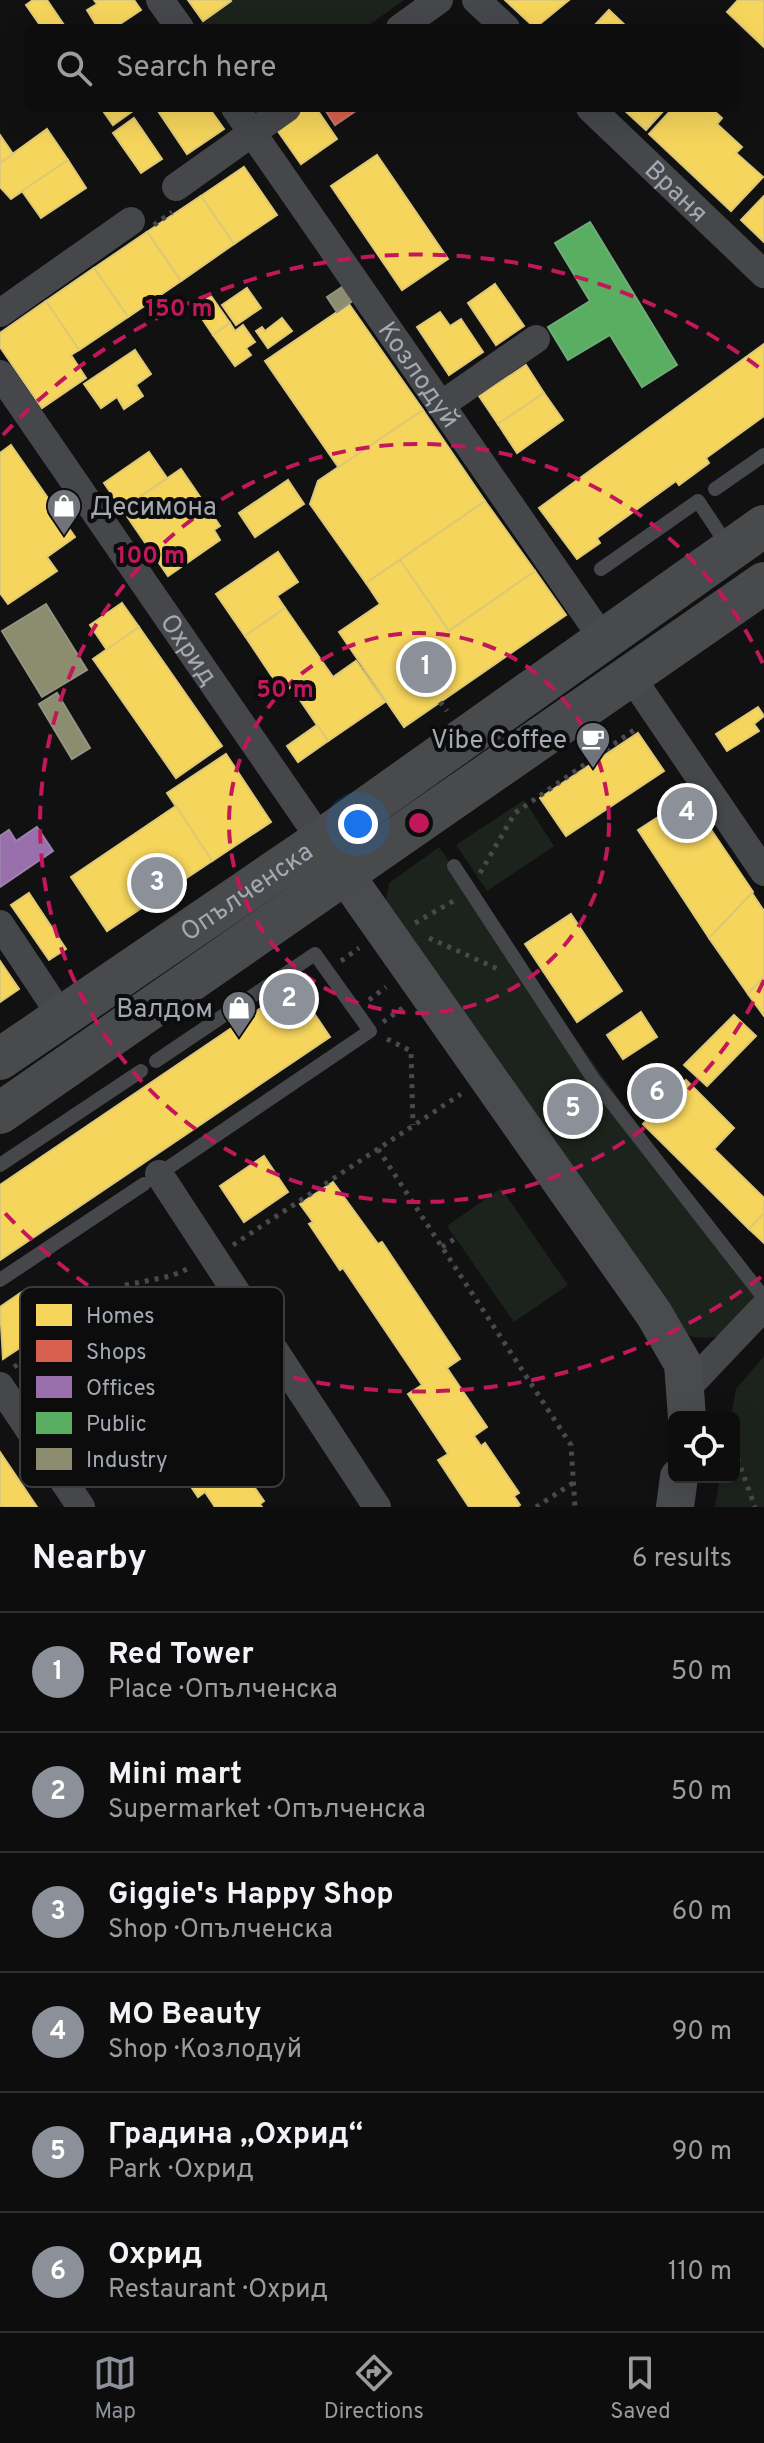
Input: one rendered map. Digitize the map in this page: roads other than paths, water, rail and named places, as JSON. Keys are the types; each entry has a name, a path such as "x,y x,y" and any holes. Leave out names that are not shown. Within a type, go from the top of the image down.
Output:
{"main road":[{"name":"Опълченска","path":"0,1059 321,840 764,526"},
{"name":"Опълченска","path":"0,1113 764,583"}],"street":[{"path":"160,0 177,24"},
{"path":"406,24 439,0"},
{"path":"476,0 502,24"},
{"name":"Козлодуй","path":"238,112 603,639"},
{"path":"173,195 281,112"},
{"name":"Враня","path":"594,112 764,274"},
{"path":"0,313 140,221"},
{"path":"441,405 536,339"},
{"name":"Охрид","path":"0,374 321,840 654,1314 683,1364 687,1403"},
{"path":"630,675 764,872"},
{"path":"0,924 62,1017"},
{"path":"152,1179 214,1257 234,1287"},
{"name":"Охрид","path":"687,1403 764,1307"},
{"path":"284,1364 377,1507"},
{"path":"6,1377 20,1401"},
{"path":"675,1507 678,1483"},
{"path":"69,1487 81,1507"}],"lane":[{"path":"715,489 764,455"},
{"path":"601,569 698,501 730,550"},
{"path":"454,866 594,1080 764,1298"},
{"path":"0,1280 370,1031 315,954 156,1061"},
{"path":"0,1165 141,1071"}],"place":[{"name":"Десимона","path":"64,537"},
{"name":"Red Tower","path":"426,667"},
{"name":"Vibe Coffee","path":"593,770"},
{"name":"MO Beauty","path":"687,813"},
{"name":"Giggie's Happy Shop","path":"157,883"},
{"name":"Mini mart","path":"289,999"},
{"name":"Валдом","path":"239,1039"},
{"name":"Охрид","path":"657,1093"},
{"name":"Градина „Охрид“","path":"573,1109"}]}
